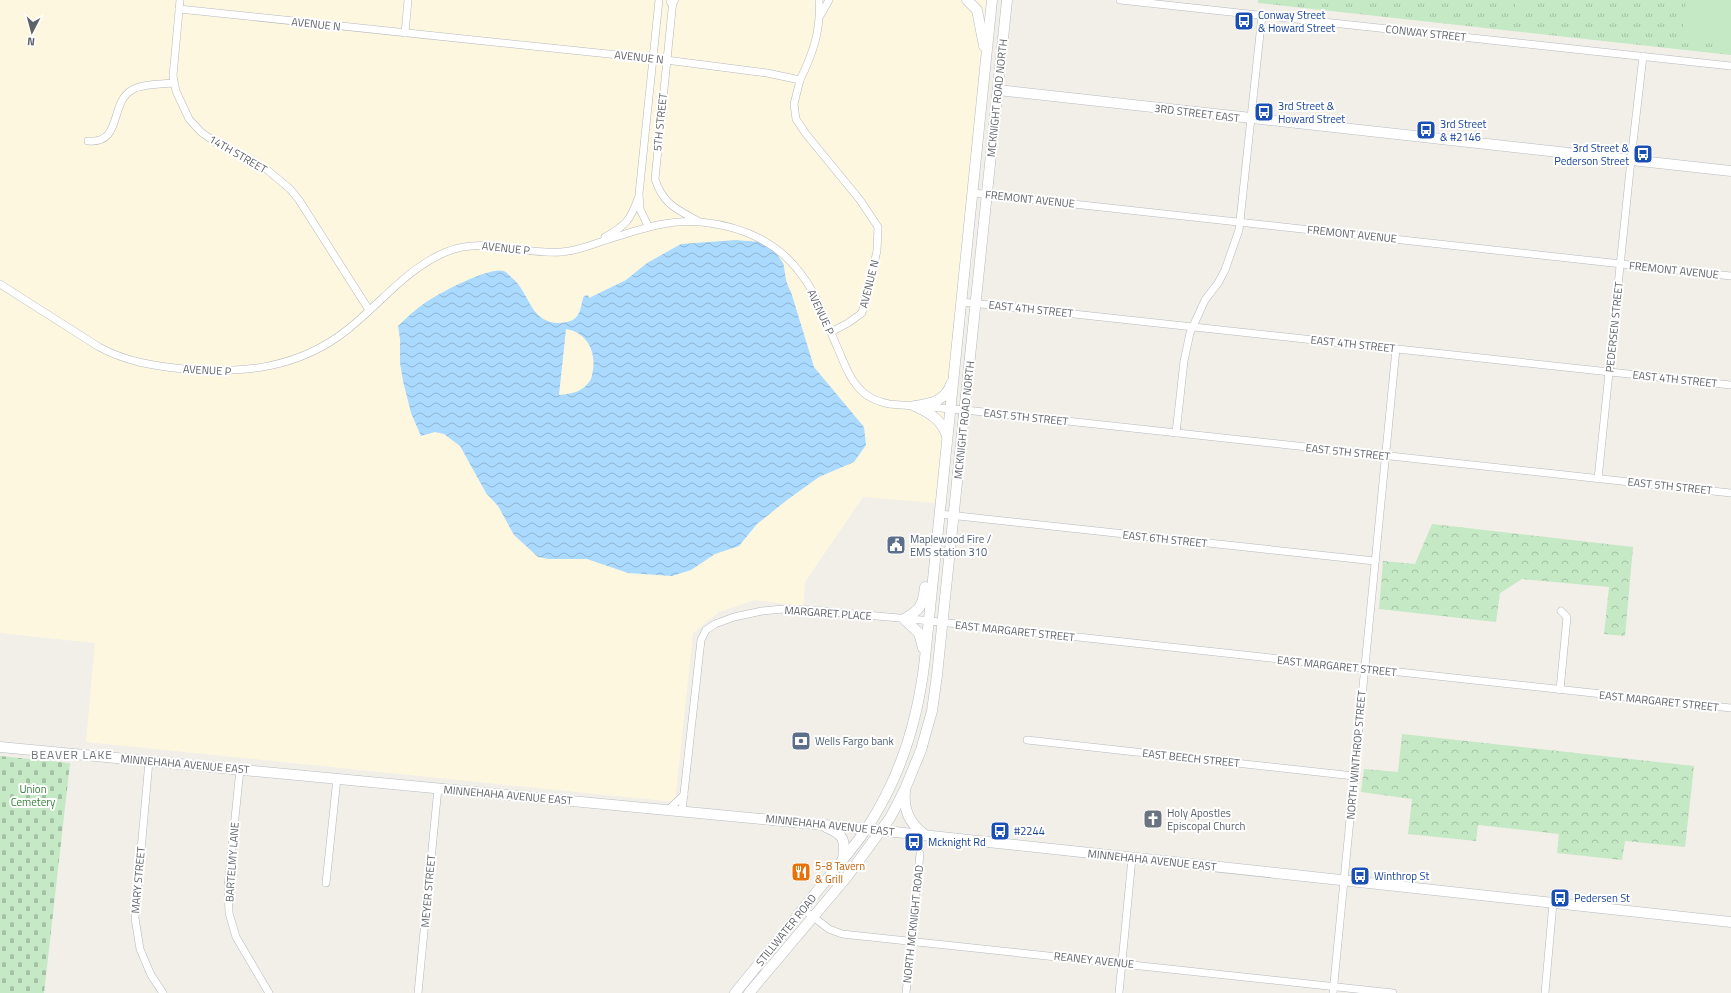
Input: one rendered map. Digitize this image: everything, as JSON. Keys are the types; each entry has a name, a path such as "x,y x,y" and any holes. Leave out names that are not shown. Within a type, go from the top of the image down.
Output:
{"main road":[{"path":"968,0 976,10 979,19 986,62"},
{"name":"MCKNIGHT ROAD NORTH","path":"867,828 890,788 907,745 917,710 925,658 992,0"},
{"name":"MCKNIGHT ROAD NORTH","path":"881,830 905,789 921,750 932,711 943,623 1008,0"},
{"name":"3RD STREET EAST","path":"998,90 1731,171"},
{"path":"915,406 929,404 941,399 949,391 954,376"},
{"path":"915,406 938,420 948,438"},
{"path":"925,658 919,633 904,619 915,613 920,608 924,598 926,579 934,564"},
{"name":"MINNEHAHA AVENUE EAST","path":"0,747 682,812 867,828 926,836 1731,922"},
{"path":"905,789 904,800 909,819 914,827 926,836"},
{"path":"819,824 835,830 843,837 845,847 843,859"},
{"name":"STILLWATER ROAD","path":"735,993 867,828"},
{"name":"STILLWATER ROAD","path":"749,993 850,873 881,830"}],"street":[{"name":"14TH STREET","path":"180,0 174,60 174,83 181,105 189,119 201,132 215,142 265,168 290,190 299,200 370,310"},
{"path":"405,33 408,0"},
{"name":"5TH STREET","path":"648,226 640,209 639,194 659,0"},
{"path":"800,80 812,55 820,16 819,0"},
{"path":"820,16 829,0"},
{"name":"CONWAY STREET","path":"1120,0 1174,3 1262,15 1731,66"},
{"name":"5TH STREET","path":"673,1 655,179 658,189 666,201 674,208 700,222"},
{"name":"AVENUE N","path":"179,9 666,60 767,73 800,80 794,104 796,119 806,134 860,200 878,228 877,250 862,313 848,323 831,332"},
{"path":"1176,433 1184,361 1193,326 1205,300 1218,283 1225,270 1235,245 1240,222 1262,15"},
{"name":"PEDERSEN STREET","path":"1598,479 1621,264 1630,160 1643,56"},
{"path":"88,142 97,142 105,138 117,117 122,99 132,90 174,83"},
{"name":"FREMONT AVENUE","path":"973,193 1731,276"},
{"path":"592,245 620,229 626,223 632,214 639,194"},
{"name":"AVENUE P","path":"0,284 114,355 145,364 225,372 258,369 277,365 305,355 347,330 420,266 448,251 480,245 544,252 561,252 576,250 648,226 674,221 726,225 750,233 772,246 783,254 802,274 809,285 831,332 850,377 866,394 878,401 889,404 950,409"},
{"name":"EAST 4TH STREET","path":"962,302 1731,385"},
{"name":"NORTH WINTHROP STREET","path":"1333,990 1345,881 1396,349"},
{"name":"EAST 5TH STREET","path":"950,409 1731,493"},
{"name":"EAST 6TH STREET","path":"940,514 1375,562"},
{"name":"MARGARET PLACE","path":"682,812 699,651 701,640 706,630 734,617 762,611 783,609 811,610 928,621"},
{"path":"1560,690 1567,617 1561,611"},
{"name":"EAST MARGARET STREET","path":"928,621 1731,708"},
{"name":"EAST BEECH STREET","path":"1027,740 1354,776"},
{"name":"MARY STREET","path":"149,761 135,918 140,949 148,969 163,993"},
{"name":"BARTELMY LANE","path":"240,769 228,887 229,913 236,937 269,993"},
{"path":"326,883 337,778"},
{"name":"MEYER STREET","path":"418,993 438,788"},
{"path":"668,810 684,794"},
{"name":"NORTH MCKNIGHT ROAD","path":"906,993 920,854"},
{"path":"1119,993 1132,858"},
{"path":"1545,993 1553,904"},
{"name":"REANEY AVENUE","path":"803,909 835,932 912,942 1122,963 1333,990 1393,993"}],"shaded area":[{"path":"0,0 987,0 936,503 863,497 805,582 803,606 755,600 719,612 693,633 675,802 86,742 95,643 0,633"}],"green space":[{"path":"1258,0 1731,0 1731,55 1258,3"},
{"path":"1500,0 1512,0 1511,14 1499,12"},
{"path":"1516,0 1528,0 1526,15 1514,14"},
{"path":"1686,0 1731,0 1731,48 1717,47 1718,41 1682,38"},
{"path":"1432,524 1633,547 1625,636 1604,634 1609,587 1522,579 1500,593 1496,622 1379,609 1383,561 1415,564"},
{"path":"1402,734 1694,766 1685,847 1625,841 1622,860 1557,853 1559,834 1478,825 1476,841 1408,834 1412,799 1361,792 1364,769 1398,772"},
{"name":"Union Cemetery","path":"0,756 70,763 44,993 0,993"}],"water":[{"path":"736,240 755,241 764,244 773,251 783,264 787,282 814,367 864,427 866,445 854,462 819,477 787,500 757,524 739,546 715,554 691,570 672,576 628,573 587,559 549,559 538,557 514,535 498,506 486,493 460,446 444,434 435,432 421,436 411,413 403,381 400,363 400,339 398,326 422,305 442,293 477,276 488,272 497,271 505,271 518,284 536,313 542,318 550,322 568,322 576,318 579,314 584,296 588,295 589,298 626,280 647,263 681,244","holes":["566,329 573,331 584,338 591,349 594,363 592,376 590,381 580,390 559,395"]}],"place":[{"name":"Conway Street & Howard Street","path":"1244,21"},
{"name":"3rd Street & Howard Street","path":"1264,112"},
{"name":"3rd Street & #2146","path":"1426,130"},
{"name":"3rd Street & Pederson Street","path":"1643,154"},
{"name":"Maplewood Fire / EMS station 310","path":"896,545"},
{"name":"Wells Fargo bank","path":"801,741"},
{"name":"Holy Apostles Episcopal Church","path":"1153,819"},
{"name":"#2244","path":"1000,831"},
{"name":"Mcknight Rd","path":"914,842"},
{"name":"5-8 Tavern & Grill","path":"801,872"},
{"name":"Winthrop St","path":"1360,876"},
{"name":"Pedersen St","path":"1560,898"}],"district":[{"name":"BEAVER LAKE","path":"72,755"}]}
